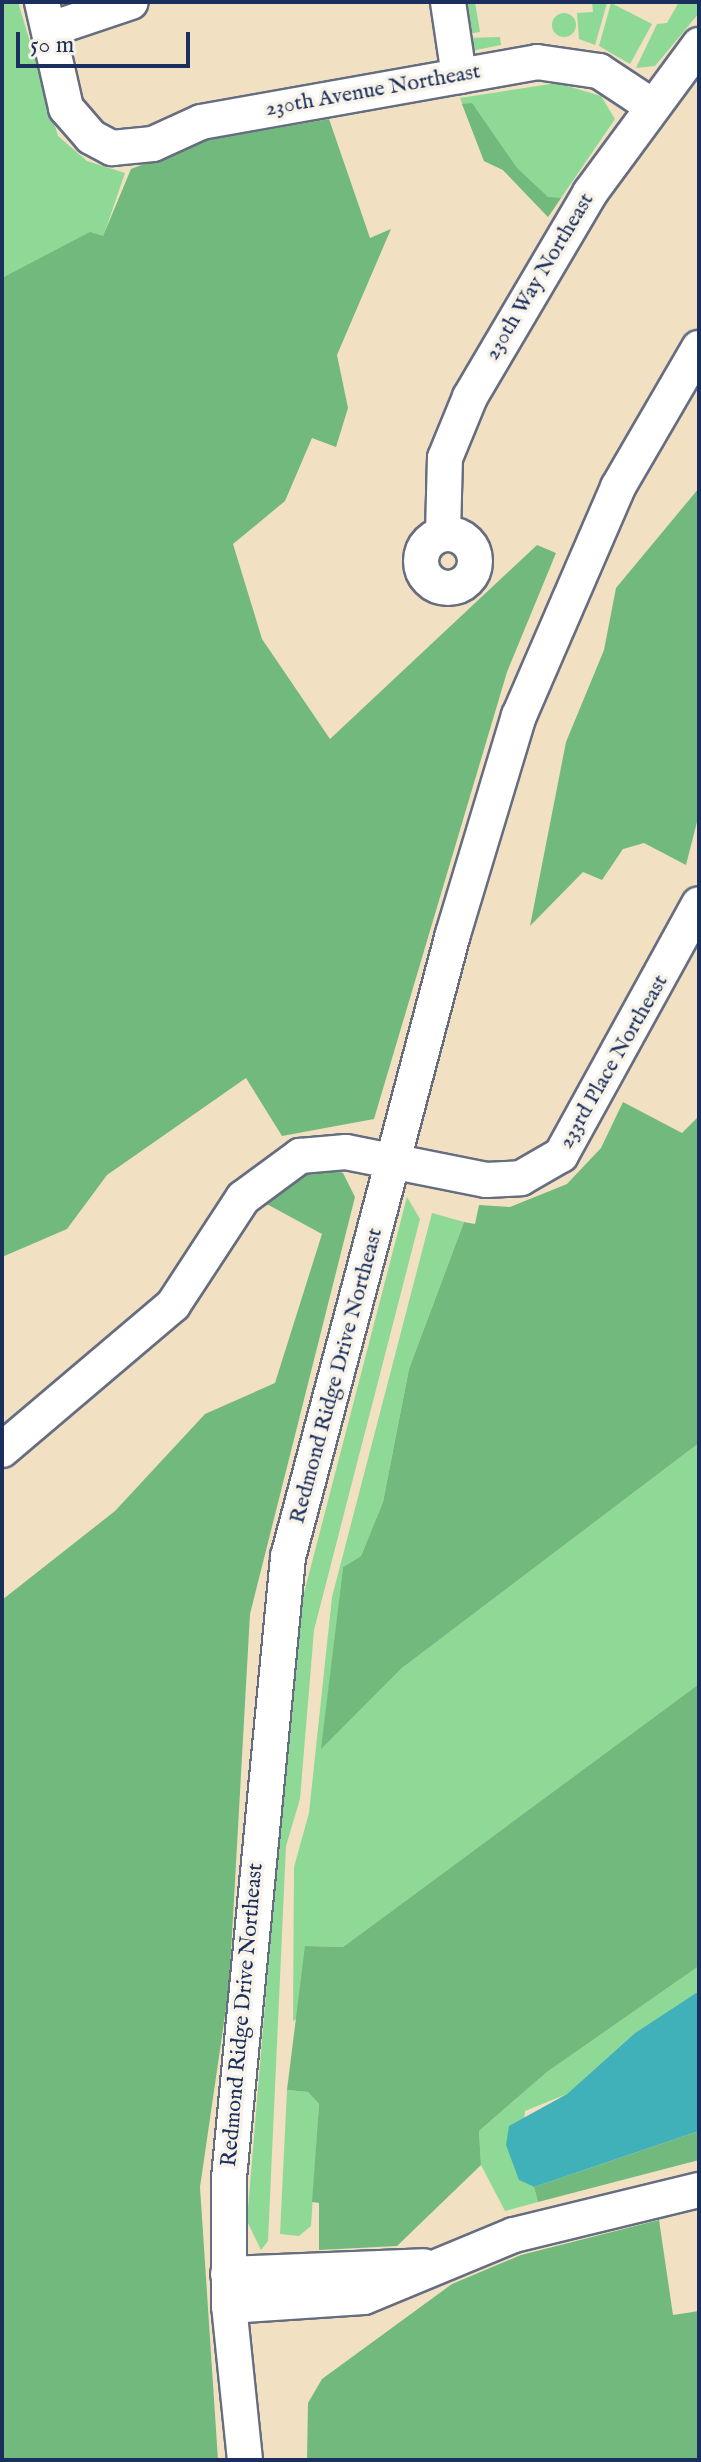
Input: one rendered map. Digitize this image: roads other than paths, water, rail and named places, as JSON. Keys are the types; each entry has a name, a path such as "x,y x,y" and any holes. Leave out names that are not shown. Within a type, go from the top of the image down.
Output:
{"street":[{"path":"47,15 131,2"},
{"path":"448,2 459,76"},
{"name":"230th Avenue Northeast","path":"47,15 66,108 91,137 112,148 139,147 201,122 537,62 579,64 652,106"},
{"name":"230th Way Northeast","path":"443,533 445,458 470,397 583,204 699,45"},
{"name":"Redmond Ridge Drive Northeast","path":"245,2460 228,2290 229,2178 276,1628 288,1557 519,716 618,487 699,348"},
{"name":"233rd Place Northeast","path":"2,1450 173,1305 265,1176 322,1150 486,1180 521,1178 561,1155 699,904"},
{"path":"228,2290 364,2297 432,2266 514,2235 699,2190"}],"water":[{"path":"699,1991 699,2131 534,2187 519,2180 506,2145 509,2126 567,2094 635,2033"}]}
